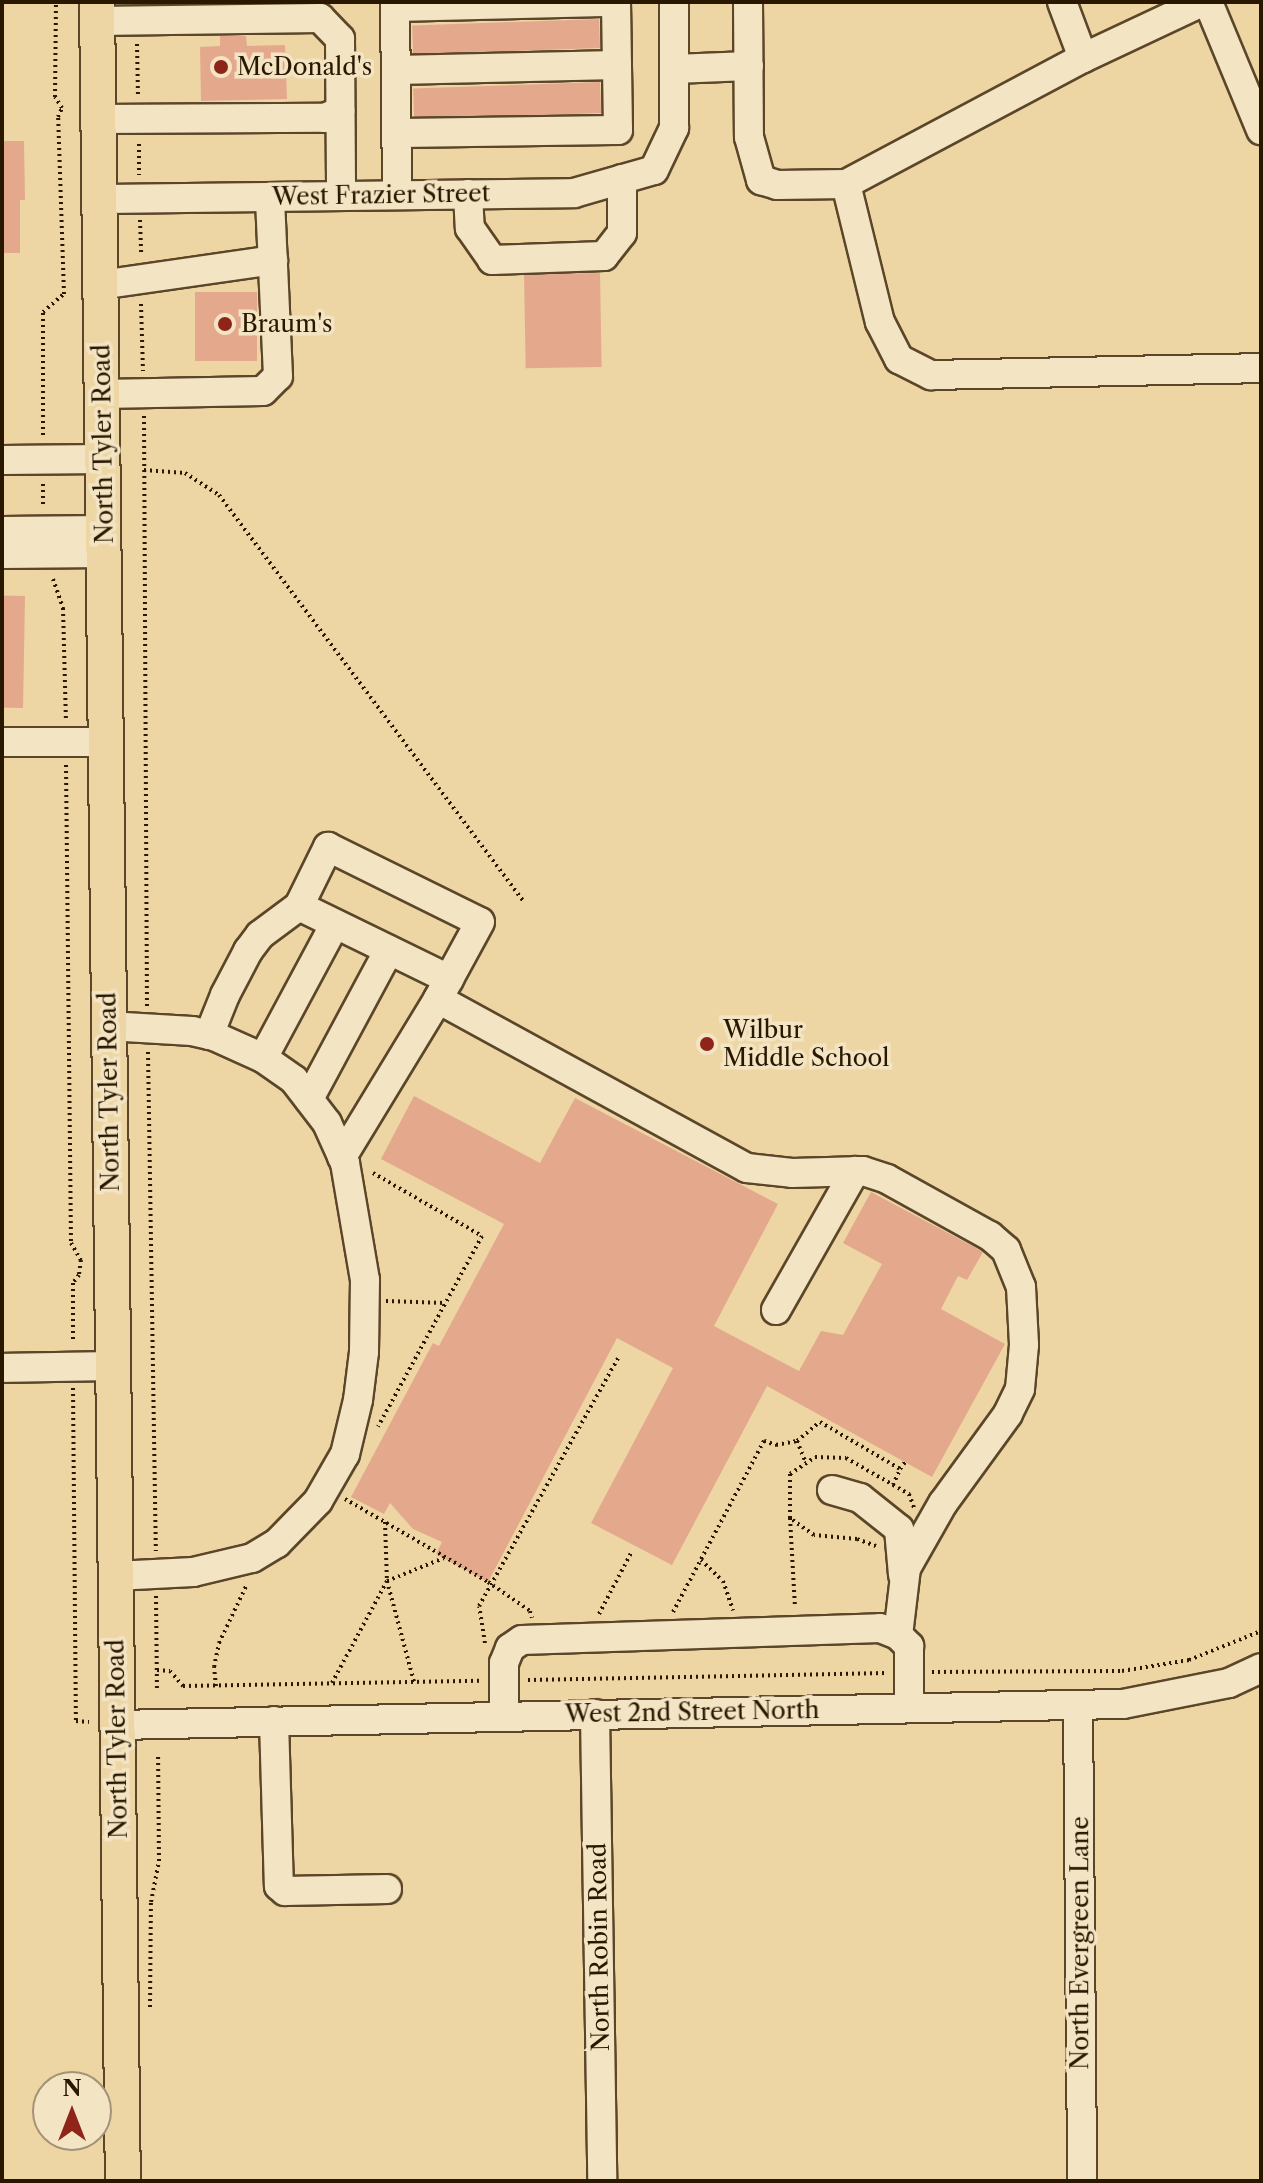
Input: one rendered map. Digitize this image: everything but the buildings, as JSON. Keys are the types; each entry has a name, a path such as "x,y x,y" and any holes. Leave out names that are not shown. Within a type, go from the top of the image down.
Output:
{"main road":[{"name":"North Tyler Road","path":"97,12 115,1576 103,1731 123,2181"}],"street":[{"path":"397,195 395,4 604,2"},
{"path":"397,133 618,130 616,2"},
{"path":"674,2 674,69 749,66"},
{"path":"748,2 749,137 761,180 777,185 846,184 1083,58 1205,2 1261,130"},
{"path":"1062,2 1083,58"},
{"path":"97,12 137,21 320,18 340,39 341,196"},
{"path":"396,70 617,65"},
{"name":"West Frazier Street","path":"99,199 574,193 654,170 674,128 674,69"},
{"path":"98,119 325,118 340,111"},
{"path":"468,194 470,228 492,260 604,256 622,233 622,179"},
{"path":"846,184 880,322 899,359 931,375 1261,368"},
{"path":"102,394 263,391 278,376 270,197"},
{"path":"100,285 273,260"},
{"path":"2,460 103,459"},
{"path":"2,531 43,542"},
{"path":"2,554 43,542 104,541"},
{"path":"2,742 106,742"},
{"path":"209,1035 248,951 260,935 299,906 328,847 480,922 342,1157"},
{"path":"299,906 389,950 443,989 747,1168 792,1173 855,1171 887,1179 990,1236 1006,1250 1021,1287 1024,1345 1020,1389 1008,1414 943,1503 918,1545 904,1579"},
{"path":"263,1058 335,924"},
{"path":"309,1099 389,950"},
{"path":"108,1026 209,1035 263,1058 294,1080 327,1123 342,1157 355,1207 365,1280 364,1352 358,1400 345,1454 318,1501 277,1543 252,1558 193,1572 115,1576"},
{"path":"776,1310 855,1171"},
{"path":"2,1368 112,1366"},
{"path":"832,1490 860,1498 899,1529 904,1579 898,1635"},
{"path":"504,1716 493,1674 504,1663 525,1625 880,1628 898,1635 909,1646 909,1708"},
{"name":"West 2nd Street North","path":"103,1731 274,1721 1123,1704 1229,1683 1261,1668"},
{"name":"North Evergreen Lane","path":"1078,1705 1082,2181"},
{"name":"North Robin Road","path":"595,1714 602,2181"},
{"path":"274,1721 279,1886 285,1891 387,1889"}],"path":[{"path":"56,2 55,97 62,108 58,117 64,294 43,312 43,570 57,582 63,608 71,1243 81,1260 79,1275 73,1283 76,1721 89,1721 103,1731"},
{"path":"137,21 157,1689"},
{"path":"144,470 185,473 219,495 524,902"},
{"path":"380,1301 445,1303"},
{"path":"493,1638 486,1649 479,1606 618,1358"},
{"path":"688,1614 672,1614 764,1441 776,1445 797,1441 820,1422 900,1469"},
{"path":"797,1441 806,1463"},
{"path":"796,1614 790,1474 815,1457 846,1458 909,1494 918,1519 918,1545"},
{"path":"893,1485 905,1462"},
{"path":"340,1496 491,1584 525,1625 545,1615"},
{"path":"790,1518 814,1535 865,1541 881,1552"},
{"path":"385,1522 387,1581 414,1682"},
{"path":"598,1615 631,1553"},
{"path":"331,1684 387,1581 444,1558"},
{"path":"701,1560 723,1581 733,1614"},
{"path":"585,1615 613,1615"},
{"path":"157,1670 170,1671 183,1686 482,1681 493,1674 1122,1671 1189,1660 1261,1631"},
{"path":"150,2015 151,1902 159,1861 158,1755"}],"place":[{"name":"McDonald's","path":"221,67"},
{"name":"Braum's","path":"225,324"},
{"name":"Wilbur Middle School","path":"707,1044"}]}
